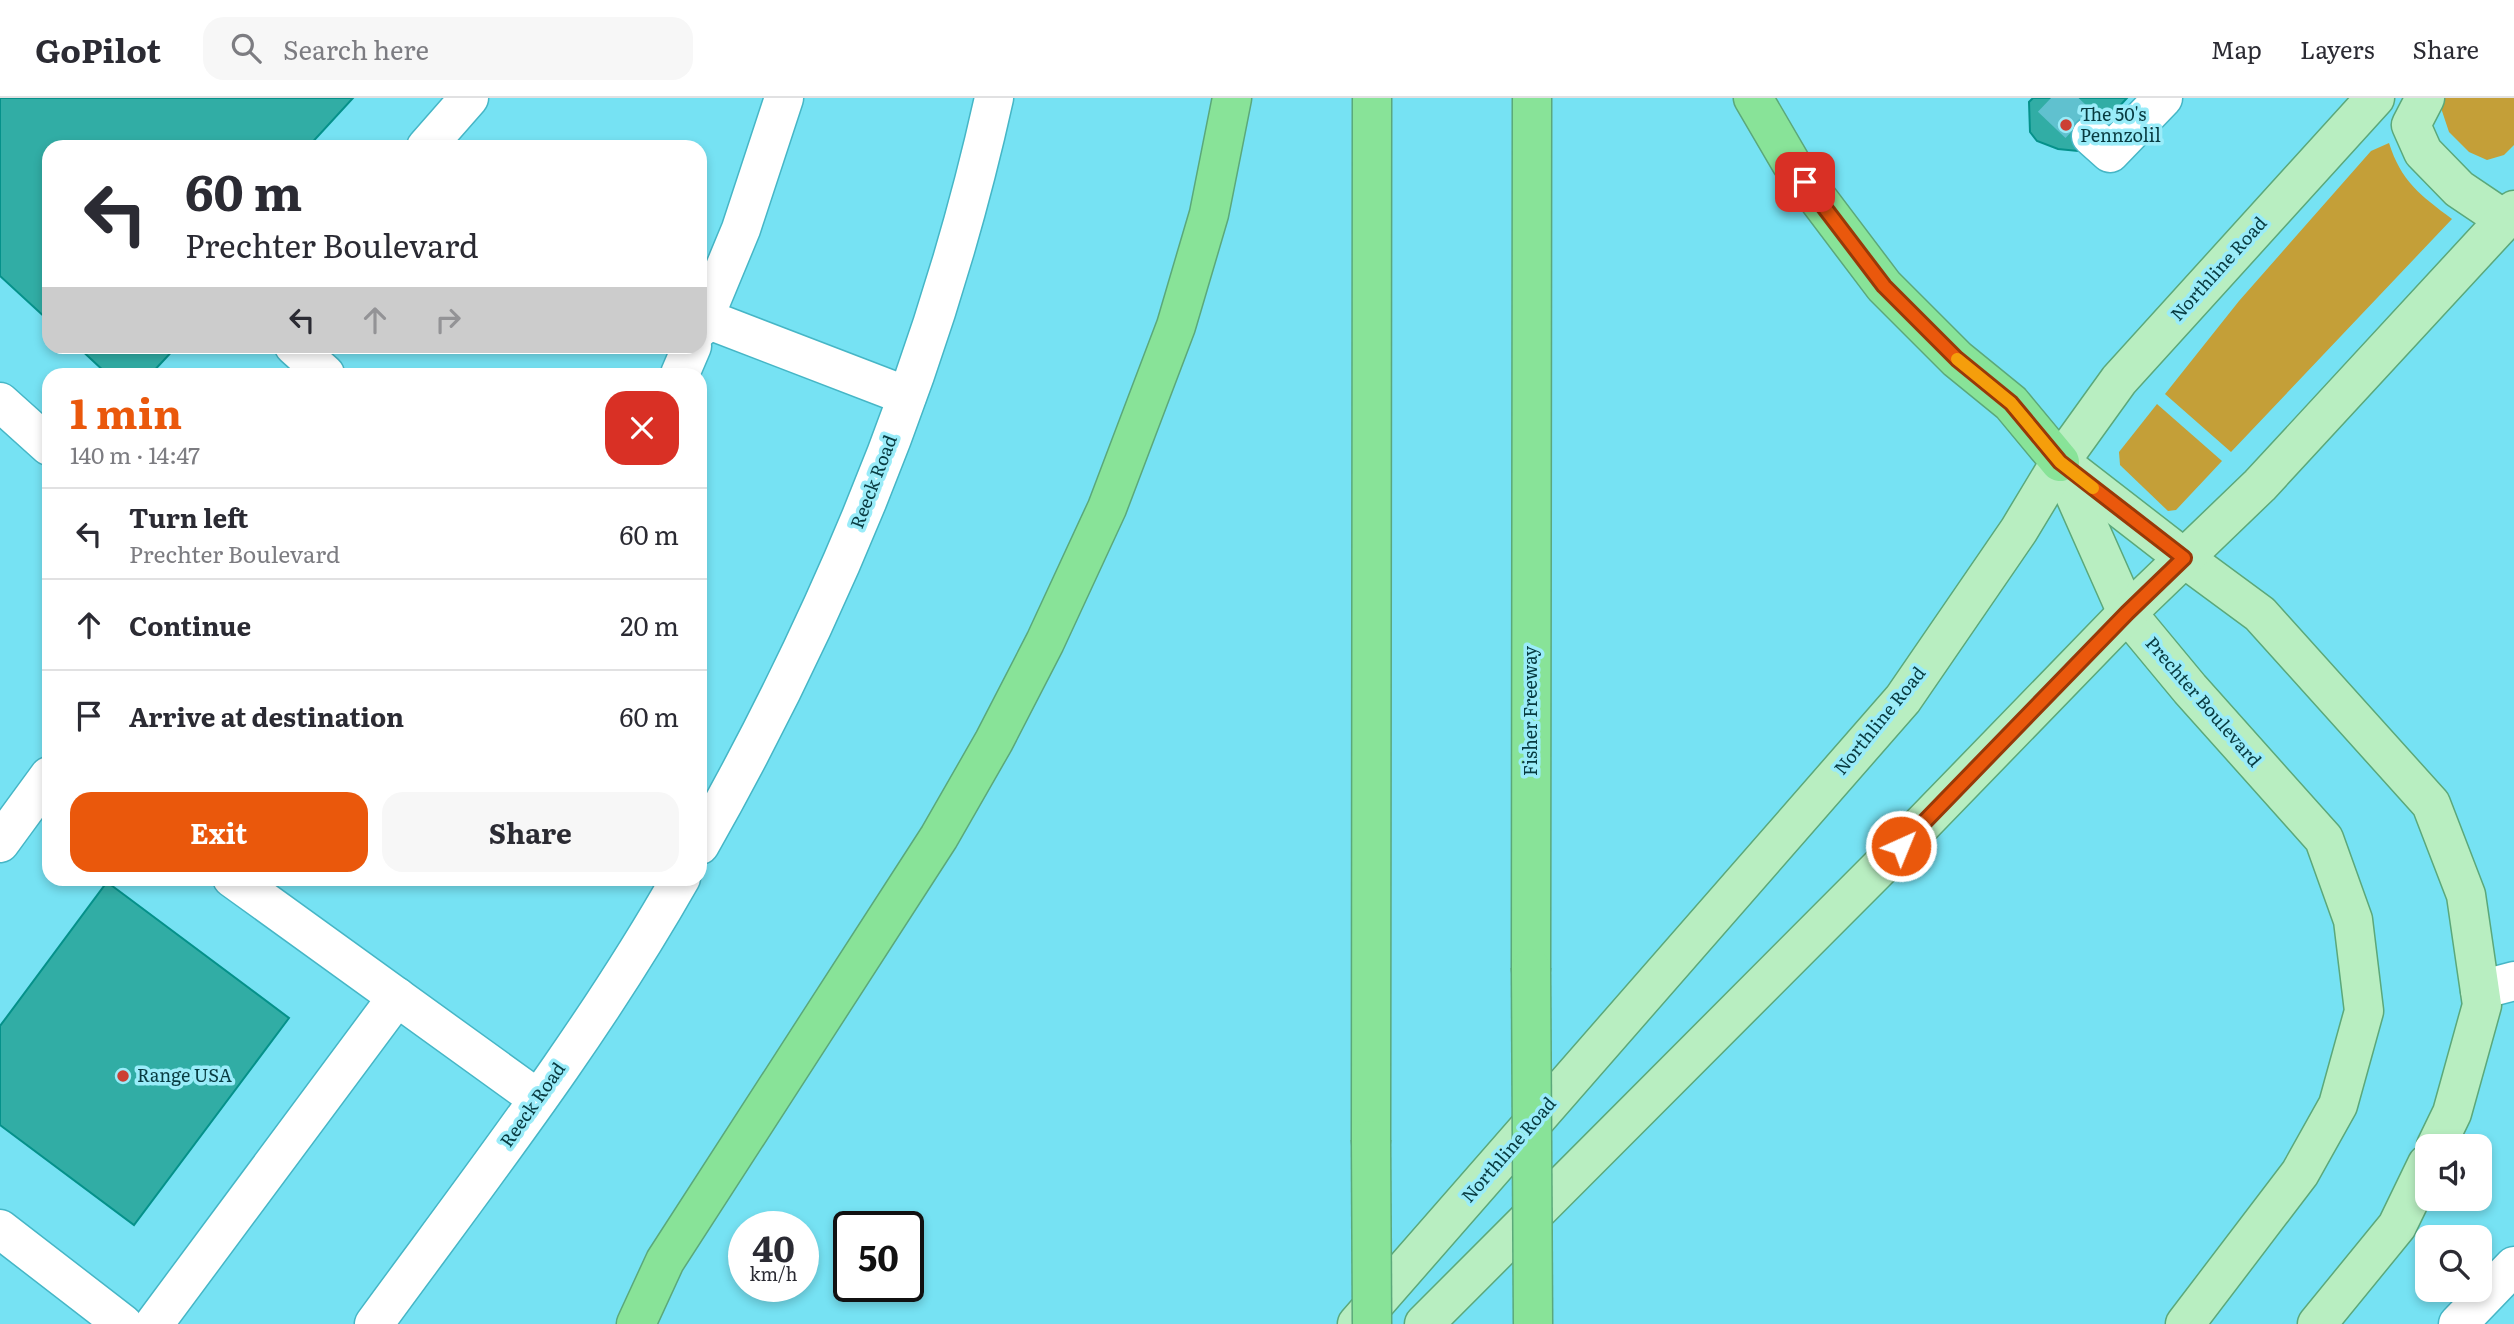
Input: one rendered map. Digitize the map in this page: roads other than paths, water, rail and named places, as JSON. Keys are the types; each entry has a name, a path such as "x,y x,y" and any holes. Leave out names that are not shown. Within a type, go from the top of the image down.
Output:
{"highway":[{"path":"636,1324 665,1261 939,837 994,741 1045,642 1107,508 1176,326 1209,214 1232,98"},
{"path":"1372,98 1372,1324"},
{"name":"Fisher Freeway","path":"1532,98 1533,1324"},
{"path":"1753,98 1791,163 1884,286 1957,359 2011,403 2060,462"}],"main road":[{"name":"Northline Road","path":"1357,1324 1903,699 2019,530 2060,462 2127,371 2375,98"},
{"path":"1424,1324 1891,856 2127,613 2260,485 2511,220 2459,189 2423,152 2411,125 2426,98"},
{"path":"2060,462 2260,614 2431,804 2497,985 2482,1005 2452,1113 2442,1134"},
{"name":"Prechter Boulevard","path":"2060,462 2127,613 2190,689 2324,839 2353,920 2364,1012 2338,1105 2300,1173 2185,1324"},
{"path":"2317,1324 2397,1226 2415,1189"}],"street":[{"path":"432,140 469,98"},
{"path":"707,312 741,229 784,98"},
{"name":"Reeck Road","path":"707,833 804,645 851,540 907,396 954,249 994,98"},
{"path":"707,334 907,396"},
{"path":"303,354 318,368"},
{"path":"0,402 42,440"},
{"path":"0,844 42,786"},
{"path":"243,886 538,1099"},
{"name":"Reeck Road","path":"374,1324 597,1014 676,886"},
{"path":"154,1324 397,997"},
{"path":"0,1229 123,1324"},
{"path":"2466,1321 2514,1266"}],"tunnel":[{"path":"2051,98 2091,136"}],"place":[{"name":"The 50's Pennzolil","path":"2066,125"},
{"name":"Range USA","path":"123,1076"}]}
